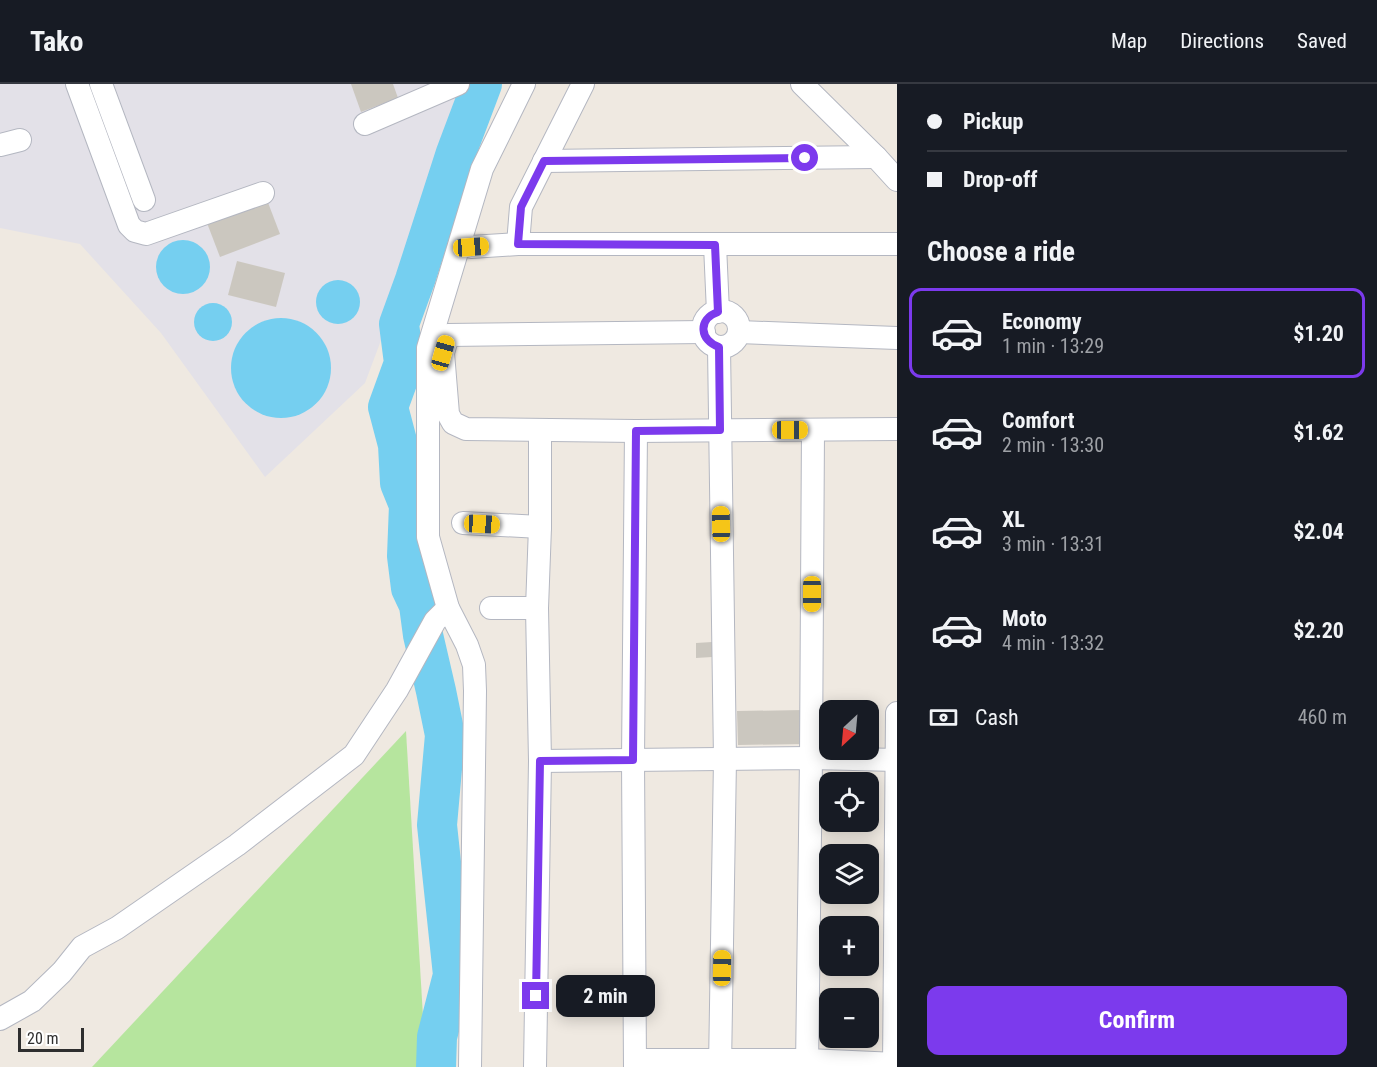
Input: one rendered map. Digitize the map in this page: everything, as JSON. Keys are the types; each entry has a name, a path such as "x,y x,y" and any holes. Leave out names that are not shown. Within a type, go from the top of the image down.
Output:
{"street":[{"path":"77,84 129,225 140,234 146,234 263,193"},
{"path":"101,84 144,200"},
{"path":"366,124 458,84"},
{"path":"470,1067 474,665 467,645 441,615 428,537 428,348 482,169 524,84"},
{"path":"518,244 521,207 583,84"},
{"path":"802,84 897,180"},
{"path":"544,161 876,157"},
{"path":"471,247 518,244 897,244"},
{"path":"715,245 718,312"},
{"path":"720,1064 725,759 720,430 711,340 704,326 711,315 718,312 726,312 734,317 738,324 739,332 733,343 727,346 711,340 448,335 443,353 448,414 453,423 465,429 636,431 720,430 813,430 897,429"},
{"path":"739,332 897,338"},
{"path":"535,1067 540,761 537,608 540,430"},
{"path":"807,1064 813,430"},
{"path":"636,431 633,760 635,1064 895,1065 897,713"},
{"path":"463,523 540,527"},
{"path":"491,608 537,608"},
{"path":"0,1019 32,1001 62,972 82,947 117,928 237,845 354,755 397,690 441,615"},
{"path":"540,761 811,758 897,760"}],"shaded area":[{"path":"0,84 477,84 365,383 265,477 161,333 80,244 0,228"}],"green space":[{"path":"406,731 426,1067 92,1067"}],"water":[{"path":"178,240 188,240 198,244 206,252 210,267 206,282 198,290 188,294 178,294 168,290 160,282 156,272 156,262 160,252 168,244"},
{"path":"338,280 354,286 360,302 354,318 338,324 322,318 316,302 322,286"},
{"path":"213,303 220,304 226,309 231,315 231,329 226,335 220,340 213,341 206,340 200,335 195,329 194,322 195,315 200,309 206,304"},
{"path":"281,318 300,322 316,333 327,349 331,368 327,387 316,403 300,414 281,418 262,414 246,403 235,387 231,368 235,349 246,333 262,322"}],"building":[{"path":"351,84 393,84 398,98 361,112"},
{"path":"267,200 280,234 220,257 207,223"},
{"path":"237,261 285,273 276,307 228,295"},
{"path":"712,642 712,657 696,658 696,643"},
{"path":"804,710 805,744 738,745 737,711"}],"waterway":[{"path":"436,1067 437,1037 453,975 437,825 445,735 423,635 419,605 411,588 407,556 409,505 400,483 398,445 388,407 404,363 399,324 456,153 482,84"}],"route":[{"path":"536,996 540,761 633,760 636,431 720,430 719,347 706,339 703,329 706,320 718,312 715,245 518,244 521,207 544,161 805,158"}]}
